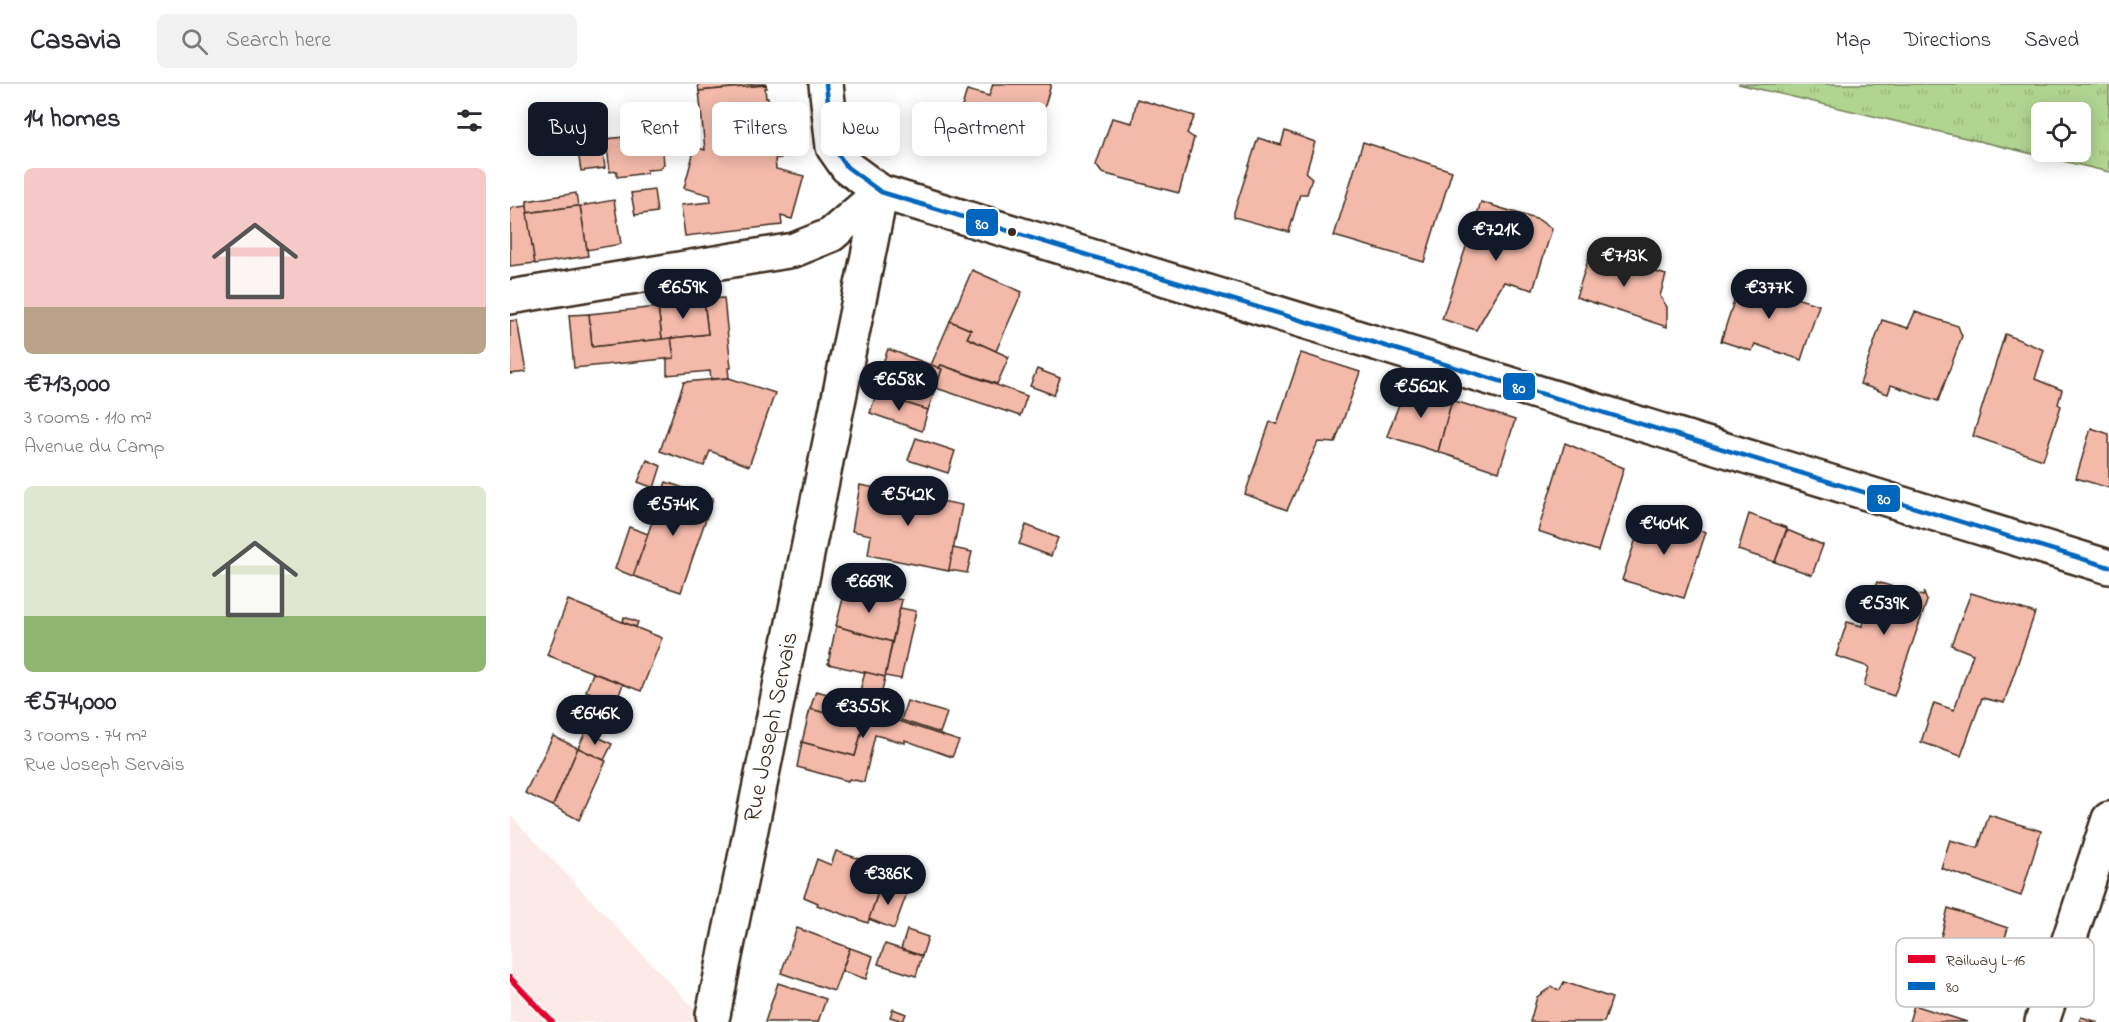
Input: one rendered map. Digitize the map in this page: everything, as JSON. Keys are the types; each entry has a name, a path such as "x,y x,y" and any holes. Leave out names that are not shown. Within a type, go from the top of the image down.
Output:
{"street":[{"path":"825,84 833,147 847,167 881,192 2109,567"},
{"path":"510,297 794,250 831,235 881,192"},
{"name":"Rue Joseph Servais","path":"713,1015 881,192"},
{"path":"2070,938 2109,819"},
{"path":"2042,1022 2047,1007"}],"shaded area":[{"path":"510,815 707,1022 510,1022"}],"green space":[{"path":"1738,84 2109,84 2109,172 2067,162 2091,162 2091,102 2031,102 2031,153"}],"building":[{"path":"698,84 766,84 766,85 699,91"},
{"path":"993,84 1051,84 1046,102 963,102 967,90 989,96"},
{"path":"766,85 766,98 768,102 712,102 712,156 781,156 781,158 775,159 776,169 804,176 792,219 781,216 782,225 685,236 681,205 711,202 710,195 684,188 693,156 700,156 700,148 705,150 699,91"},
{"path":"1137,99 1195,116 1187,133 1194,138 1179,193 1102,173 1096,165 1112,118 1132,123"},
{"path":"1285,131 1315,142 1306,173 1312,178 1307,194 1300,194 1289,232 1234,217 1258,138 1281,145"},
{"path":"620,137 620,156 663,156 664,164 660,169 647,170 647,173 617,177 617,171 610,172 608,139"},
{"path":"1363,142 1452,171 1424,262 1334,236"},
{"path":"579,156 604,156 605,168 581,171"},
{"path":"654,190 657,212 635,215 631,193"},
{"path":"576,193 578,206 527,213 527,201"},
{"path":"614,200 621,244 587,250 580,206"},
{"path":"1481,202 1539,220 1552,229 1533,290 1504,282 1476,330 1442,319"},
{"path":"527,206 535,263 510,266 510,208"},
{"path":"580,206 588,256 535,264 527,213"},
{"path":"1591,251 1666,275 1660,296 1667,307 1667,327 1576,297"},
{"path":"972,270 1022,292 996,351 967,338 971,330 950,321"},
{"path":"1742,276 1767,284 1766,289 1819,305 1801,360 1755,344 1752,351 1721,341"},
{"path":"724,298 731,368 728,368 729,378 711,379 710,371 667,375 667,358 674,358 671,338 708,334 704,299"},
{"path":"704,301 708,334 662,339 658,307"},
{"path":"658,307 662,339 592,347 589,314"},
{"path":"1915,312 1958,326 1962,336 1938,401 1891,385 1888,394 1860,384 1882,320 1908,328"},
{"path":"589,314 592,347 671,338 674,358 574,368 569,315"},
{"path":"517,320 526,372 510,374 510,321"},
{"path":"950,321 971,330 967,338 1009,357 997,384 941,365 939,368 931,365"},
{"path":"2005,334 2044,350 2035,379 2062,390 2058,404 2061,406 2043,460 1973,436"},
{"path":"888,349 942,369 928,410 872,393"},
{"path":"1301,353 1360,372 1335,443 1318,442 1287,510 1245,494 1270,422 1277,424"},
{"path":"941,365 1027,396 1020,416 936,388 942,369 939,368"},
{"path":"1037,369 1060,378 1054,395 1030,386"},
{"path":"729,378 775,393 749,466 710,451 704,466 660,451 684,382"},
{"path":"1406,386 1452,400 1438,452 1387,436"},
{"path":"876,394 928,410 922,431 870,413"},
{"path":"1452,400 1515,420 1499,472 1438,452"},
{"path":"2091,428 2109,434 2109,488 2076,478"},
{"path":"916,438 955,451 948,473 908,460"},
{"path":"1565,443 1624,468 1598,551 1538,531"},
{"path":"647,460 661,466 654,488 638,482"},
{"path":"666,482 713,498 681,592 633,576"},
{"path":"860,485 962,505 949,571 868,555 871,535 852,531"},
{"path":"1749,514 1787,528 1775,562 1738,550"},
{"path":"1644,515 1706,532 1684,598 1622,580"},
{"path":"1026,525 1058,538 1051,556 1019,544"},
{"path":"629,527 648,534 633,576 615,569"},
{"path":"1787,530 1823,545 1812,575 1775,562"},
{"path":"953,548 972,552 967,573 949,570"},
{"path":"1877,582 1923,596 1924,593 1927,601 1894,696 1864,686 1869,667 1836,656 1847,622 1862,626"},
{"path":"846,587 902,600 892,642 836,626"},
{"path":"1971,593 2035,613 2004,703 1982,698 1961,756 1921,742 1934,703 1954,710 1973,654 1951,645"},
{"path":"568,600 662,638 641,691 547,655"},
{"path":"900,608 916,611 901,679 885,676"},
{"path":"624,617 638,622 636,627 623,622"},
{"path":"836,626 892,642 885,677 828,664"},
{"path":"865,672 885,677 881,696 860,691"},
{"path":"593,673 623,684 616,703 586,691"},
{"path":"816,691 867,704 865,710 959,741 952,757 905,740 905,743 875,735 864,782 849,779 848,781 797,767 802,742 855,756 864,723 810,709"},
{"path":"907,701 947,713 940,733 901,720"},
{"path":"810,709 864,723 855,756 802,742"},
{"path":"586,731 612,744 604,760 578,748"},
{"path":"553,736 578,748 553,806 525,793"},
{"path":"578,748 606,761 579,820 553,806"},
{"path":"1989,815 2041,831 2021,896 1941,868 1950,840 1978,848"},
{"path":"836,851 886,868 868,923 817,905 818,903 804,897 817,859 831,865"},
{"path":"881,884 907,893 894,929 869,919"},
{"path":"1948,908 2008,928 2005,938 1941,938"},
{"path":"797,928 850,948 834,991 781,973"},
{"path":"907,930 928,937 922,956 901,949"},
{"path":"885,944 922,956 916,976 878,964"},
{"path":"850,948 873,956 866,979 842,971"},
{"path":"1564,982 1612,998 1604,1022 1530,1022 1537,997 1551,987 1560,990"},
{"path":"778,983 826,999 818,1022 765,1022"},
{"path":"1913,1007 1920,1007 1967,1022 1909,1022"},
{"path":"893,1009 906,1014 903,1021 890,1017"},
{"path":"2081,1017 2098,1022 2079,1022"}],"rail line":[{"name":"L-16","path":"510,978 552,1022"}],"transit line":[{"name":"80","path":"826,84 833,147 847,167 881,192 2109,567"}]}
